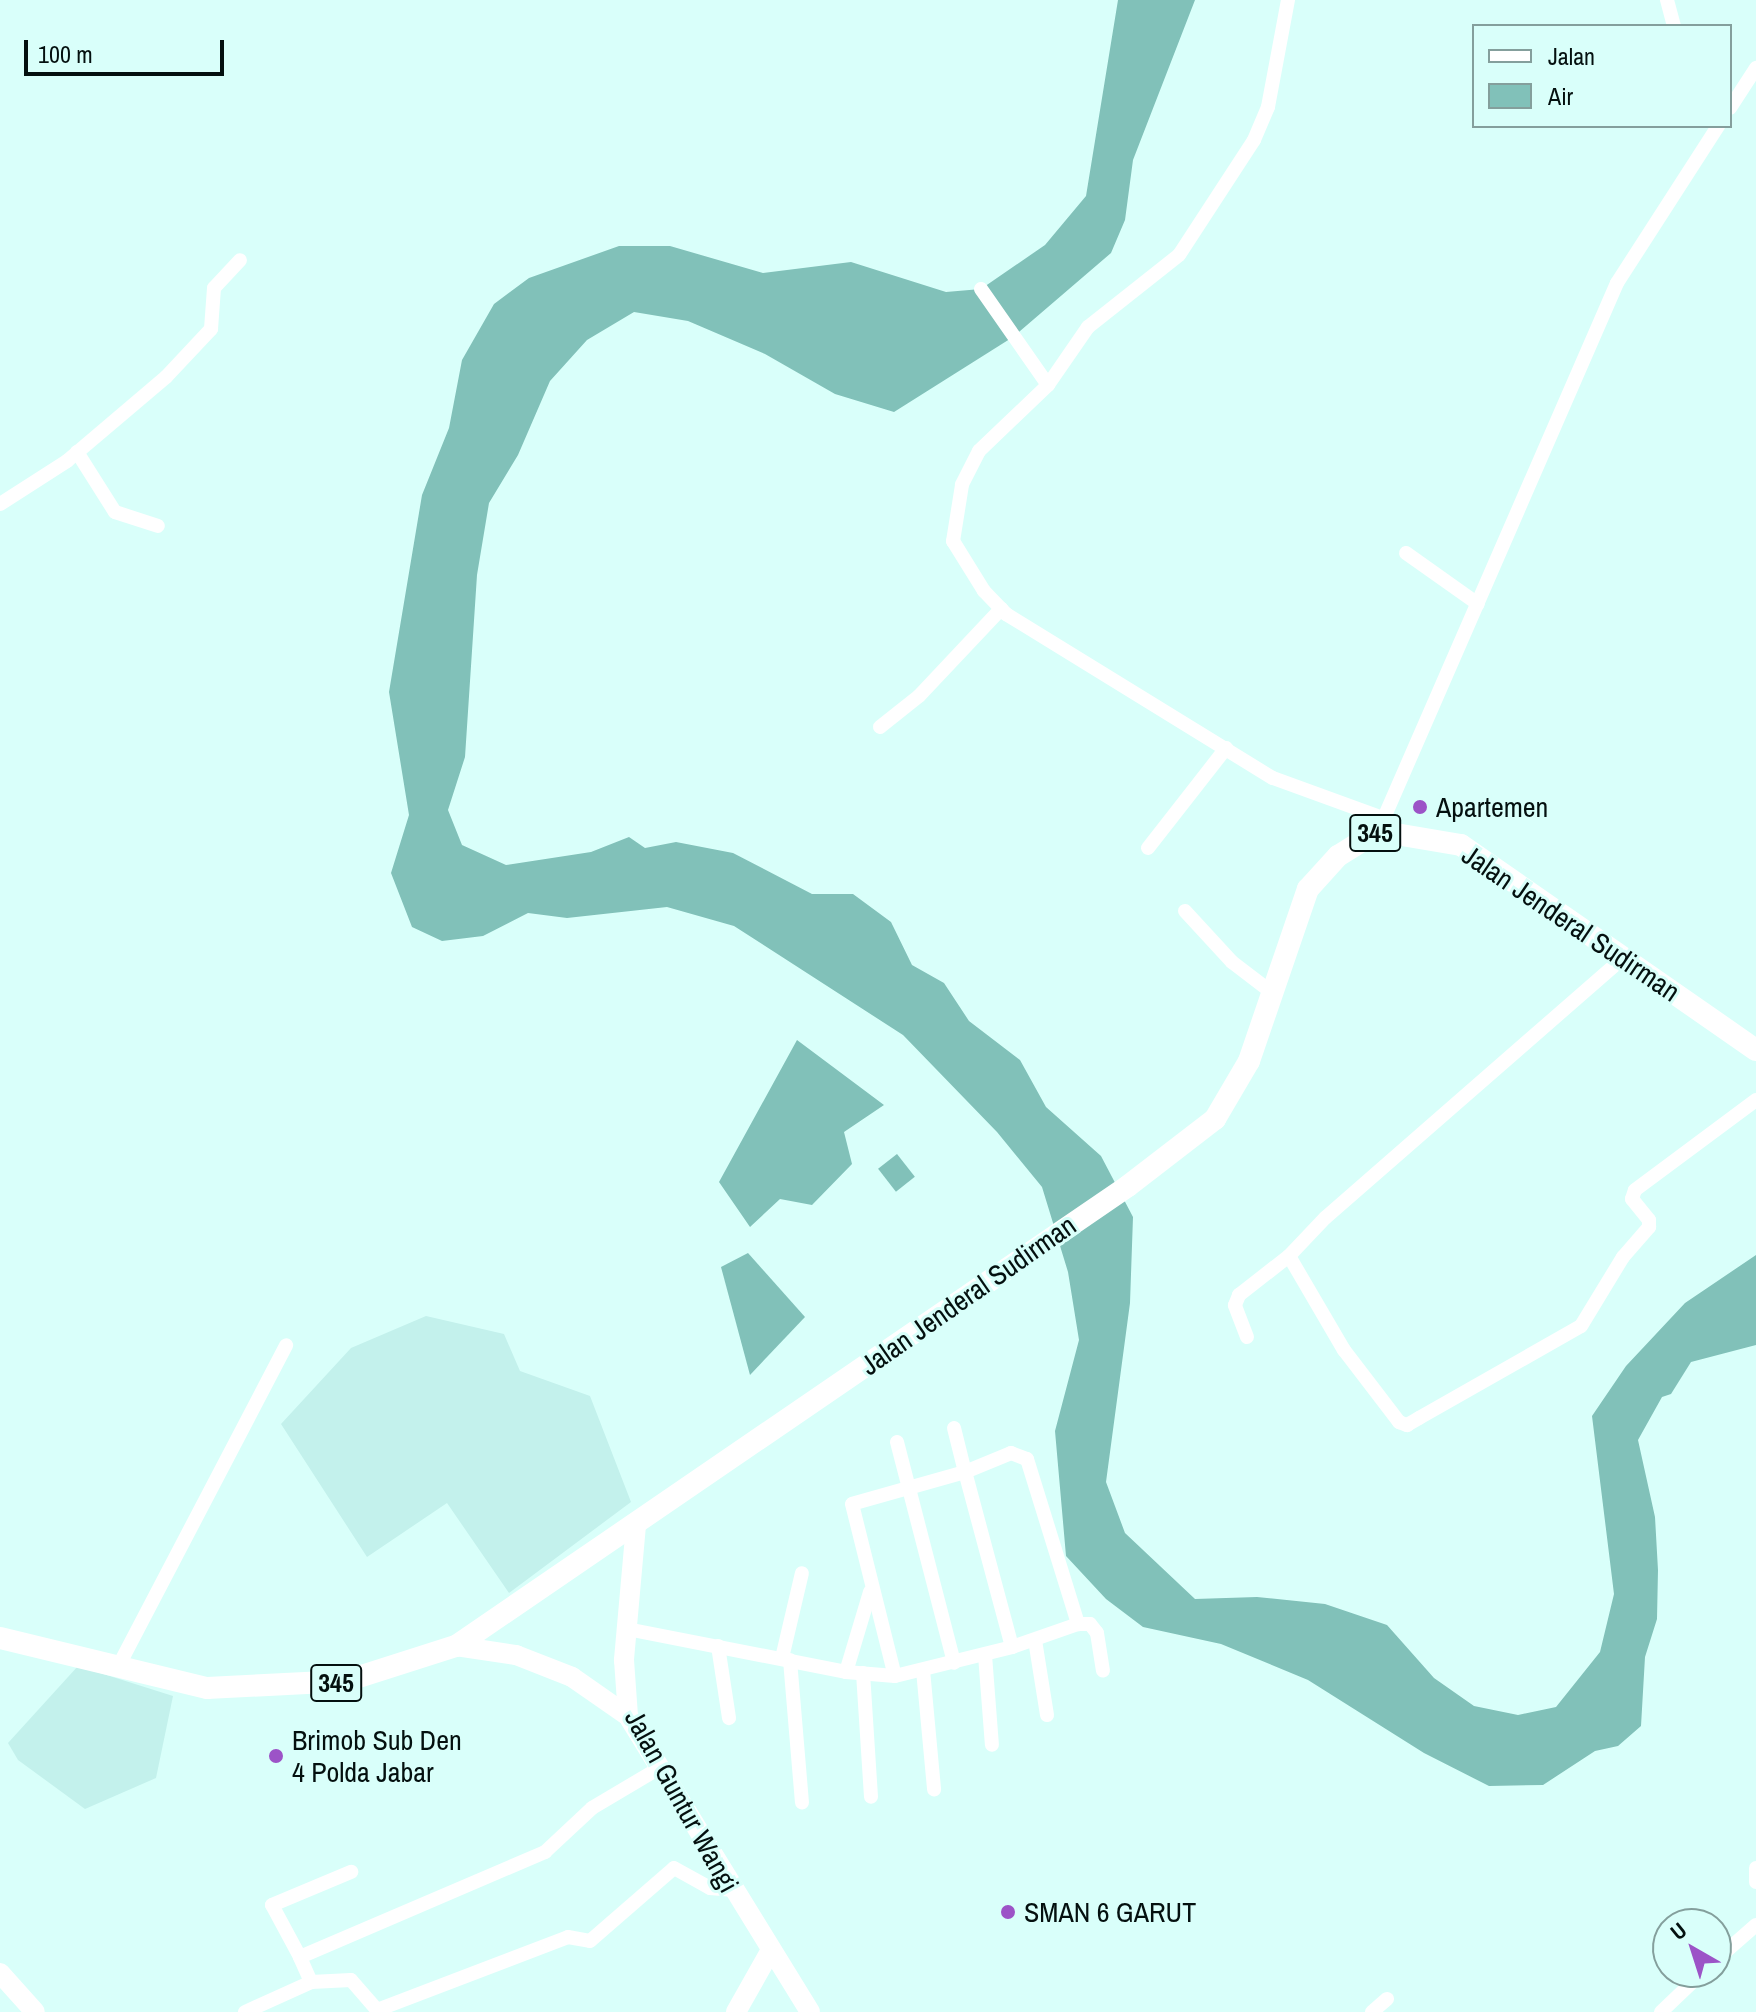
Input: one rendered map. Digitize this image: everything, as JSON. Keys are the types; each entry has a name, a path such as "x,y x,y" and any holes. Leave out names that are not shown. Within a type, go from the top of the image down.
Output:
{"main road":[{"name":"Jalan Jenderal Sudirman","path":"0,1638 207,1688 319,1686 406,1666 456,1646 636,1525 1039,1244 1128,1186 1215,1119 1229,1102 1249,1061 1270,991 1308,889 1338,856 1381,824 1461,845 1756,1050"}],"street":[{"path":"1288,0 1268,107 1254,140 1179,255 1088,327 1048,385 979,451 965,474 953,541 1001,609 1273,778 1381,824 1617,283 1715,128"},
{"path":"1667,0 1673,24"},
{"path":"1732,105 1756,68"},
{"path":"0,504 77,452 210,332 214,288 240,260"},
{"path":"981,289 1048,385"},
{"path":"77,452 115,512 158,526"},
{"path":"1406,553 1478,604"},
{"path":"880,727 919,696 1001,609"},
{"path":"1148,848 1226,748"},
{"path":"1185,911 1232,962 1270,991"},
{"path":"1247,1337 1235,1305 1239,1295 1289,1256 1325,1218 1623,958"},
{"path":"1289,1256 1344,1350 1390,1412 1407,1425 1581,1326 1623,1257 1649,1227 1649,1220 1632,1199 1635,1190 1756,1100"},
{"path":"118,1667 286,1345"},
{"path":"954,1428 1012,1647"},
{"path":"897,1442 954,1663"},
{"path":"895,1676 871,1590 852,1504 909,1484 965,1472 1011,1453 1027,1459 1078,1624"},
{"name":"Jalan Guntur Wangi","path":"636,1525 627,1629 628,1716 661,1767 731,1890 810,2012"},
{"path":"802,1573 786,1659 802,1802"},
{"path":"846,1672 871,1590"},
{"path":"627,1629 846,1672 895,1676 985,1655 1078,1624 1090,1624 1097,1633 1103,1671"},
{"path":"1035,1640 1047,1715"},
{"path":"456,1646 516,1655 572,1677 628,1716"},
{"path":"718,1646 729,1718"},
{"path":"985,1655 992,1745"},
{"path":"923,1670 934,1789"},
{"path":"863,1673 871,1797"},
{"path":"300,1957 545,1852 602,1801 661,1767"},
{"path":"245,2012 311,1982 353,1980 377,2010 568,1937 590,1941 674,1868 710,1888 731,1890"},
{"path":"1756,1868 1756,1882"},
{"path":"311,1982 272,1905 351,1872"},
{"path":"1732,1946 1756,1925"},
{"path":"736,2012 771,1950"},
{"path":"0,1973 35,2012"},
{"path":"1661,2012 1686,1988"},
{"path":"1372,2012 1387,1999"}],"shaded area":[{"path":"426,1316 504,1334 520,1371 590,1396 631,1502 509,1593 447,1503 367,1557 281,1424 351,1348"},
{"path":"78,1666 173,1696 156,1778 85,1809 18,1760 8,1743"}],"water":[{"path":"1118,0 1195,0 1133,160 1125,220 1111,253 1013,337 894,412 835,394 765,354 688,321 634,312 587,340 550,381 518,455 489,503 477,575 465,757 448,810 462,845 506,865 591,852 629,837 645,848 676,842 733,853 812,894 853,894 891,922 912,965 944,983 969,1021 1020,1060 1046,1107 1101,1156 1133,1217 1130,1303 1106,1482 1125,1533 1195,1599 1257,1597 1325,1604 1387,1625 1434,1678 1474,1706 1518,1715 1556,1707 1600,1652 1614,1594 1592,1416 1626,1366 1685,1303 1756,1255 1756,1345 1691,1362 1671,1394 1662,1397 1638,1440 1655,1517 1658,1570 1657,1619 1645,1657 1641,1726 1618,1746 1595,1751 1543,1785 1489,1786 1424,1753 1308,1680 1221,1644 1143,1627 1106,1599 1066,1556 1055,1431 1079,1340 1068,1272 1042,1187 997,1132 903,1035 734,926 667,907 567,918 528,913 483,936 442,941 412,927 391,873 409,815 389,692 422,495 449,428 462,360 494,304 529,278 619,246 670,246 763,273 851,262 946,292 981,289 1045,245 1086,196"},
{"path":"797,1040 884,1105 844,1132 852,1164 812,1205 780,1199 750,1227 719,1182"},
{"path":"897,1154 915,1177 896,1192 878,1169"},
{"path":"748,1253 805,1317 750,1375 721,1267"}],"place":[{"name":"Apartemen","path":"1420,807"},
{"name":"Brimob Sub Den 4 Polda Jabar","path":"276,1756"},
{"name":"SMAN 6 GARUT","path":"1008,1912"}]}
